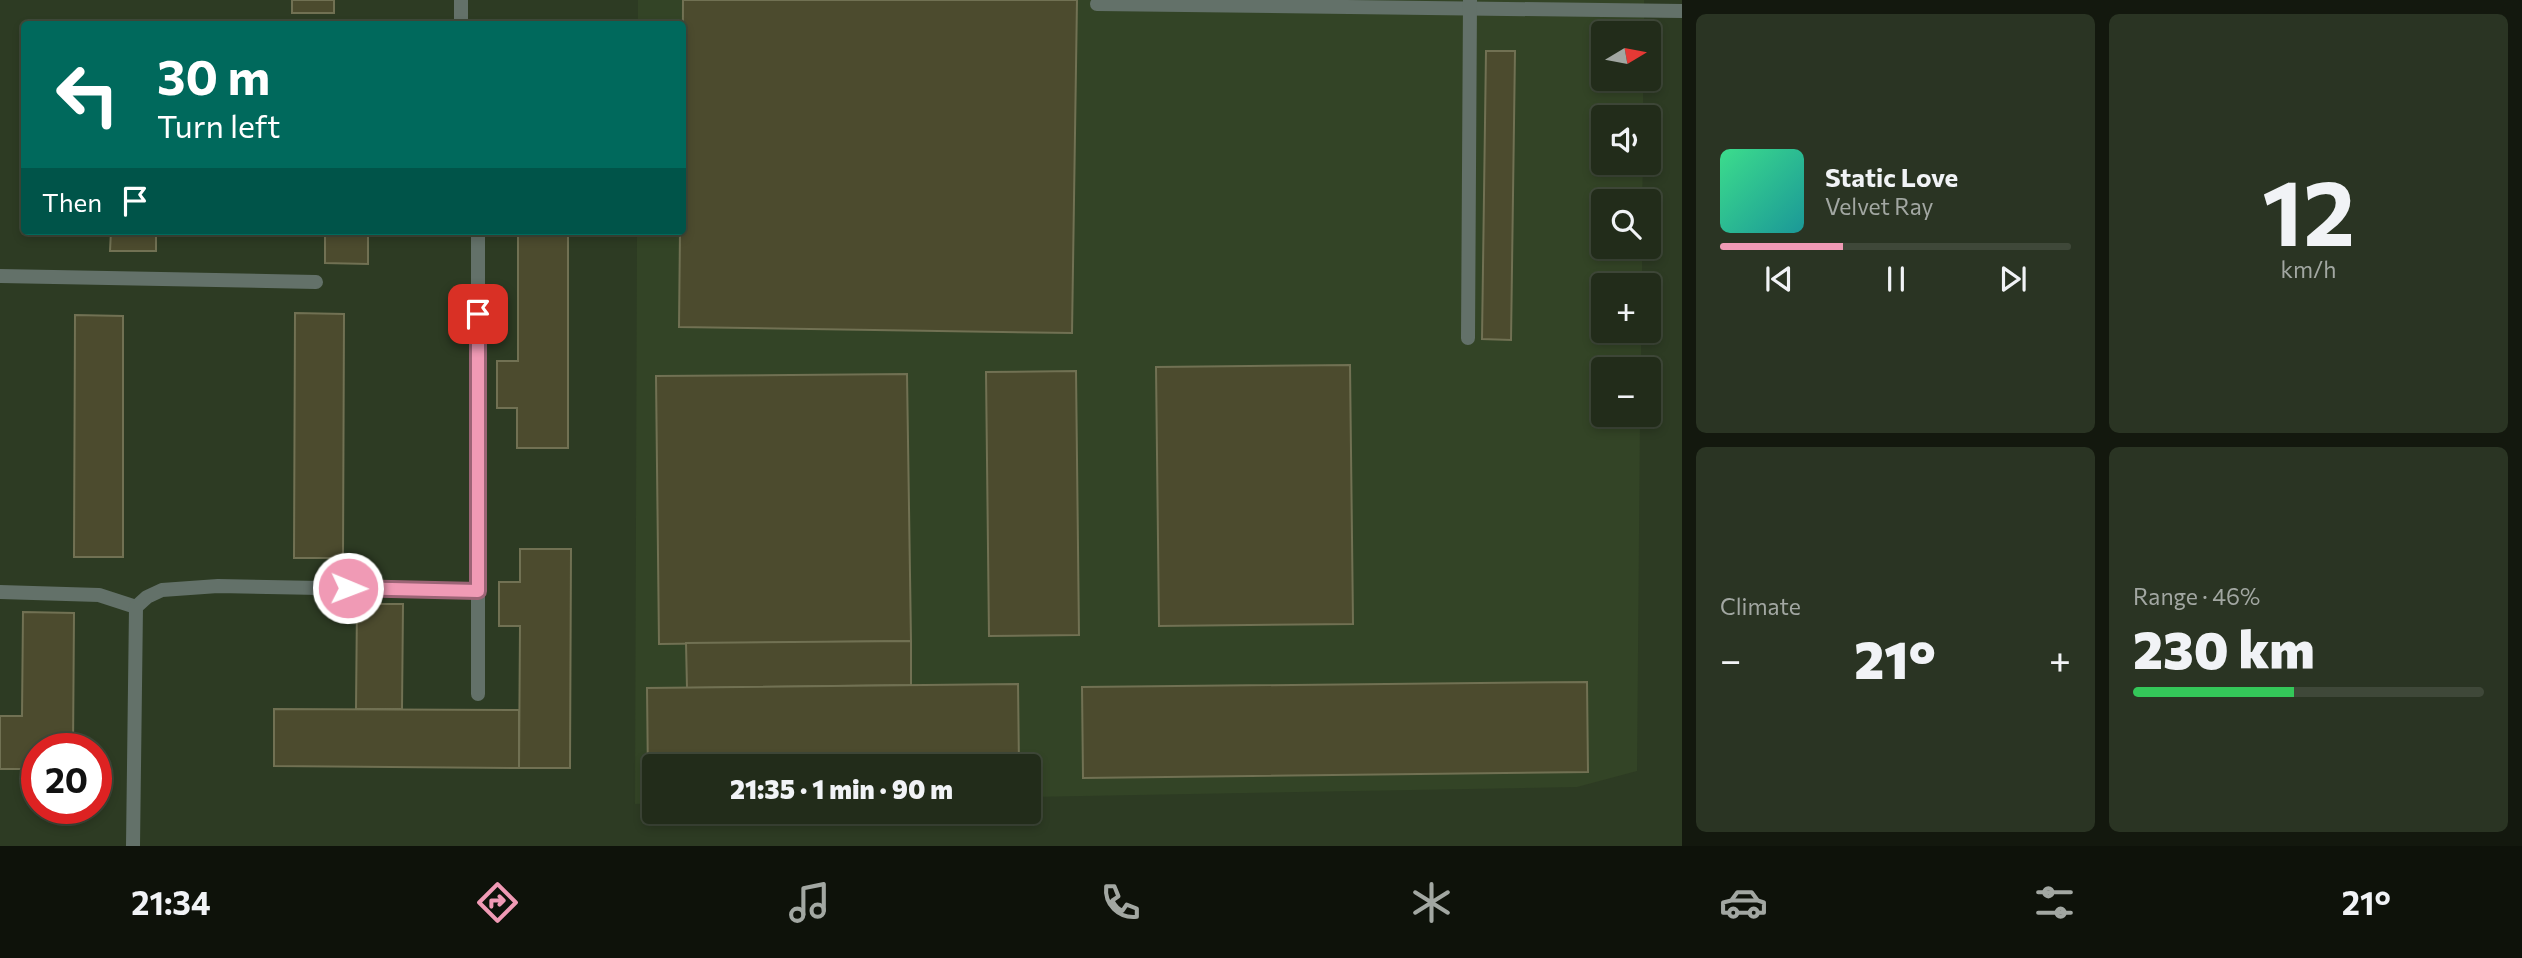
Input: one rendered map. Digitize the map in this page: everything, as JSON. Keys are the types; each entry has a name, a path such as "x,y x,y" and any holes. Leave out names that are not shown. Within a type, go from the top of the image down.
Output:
{"lane":[{"path":"461,0 461,21"},
{"path":"1097,4 1470,4 1682,11"},
{"path":"1468,338 1470,4"},
{"path":"478,235 478,694"},
{"path":"0,276 316,282"},
{"path":"133,846 136,607 146,597 162,590 218,586 478,591"},
{"path":"0,592 99,595 136,607"}],"shaded area":[{"path":"638,0 1644,0 1644,21 1591,21 1591,91 1643,91 1643,105 1591,105 1591,175 1643,175 1642,189 1591,189 1591,259 1642,259 1642,273 1591,273 1591,343 1641,343 1641,357 1591,357 1591,427 1640,427 1637,771 1577,787 1041,797 1041,754 642,754 642,804 635,804 637,235 686,235 686,21 638,21"}],"building":[{"path":"292,0 334,0 334,13 292,13"},
{"path":"683,0 1077,0 1072,333 679,327 680,235 686,235 686,21 683,21"},
{"path":"1486,51 1515,51 1511,340 1482,339"},
{"path":"111,235 156,235 156,251 110,251"},
{"path":"325,235 368,235 368,264 325,263"},
{"path":"518,235 568,235 568,448 517,448 517,408 497,408 497,361 518,361"},
{"path":"295,313 344,314 343,558 294,558"},
{"path":"75,315 123,316 123,557 74,557"},
{"path":"1350,365 1353,624 1159,626 1156,367"},
{"path":"1076,371 1079,635 989,636 986,372"},
{"path":"907,374 911,641 659,644 656,376"},
{"path":"520,549 571,549 570,768 519,768 520,626 499,626 499,582 520,582"},
{"path":"357,604 403,604 402,709 356,709"},
{"path":"23,612 74,613 73,733 21,733 21,769 0,769 0,716 22,716"},
{"path":"911,641 911,685 687,688 686,643"},
{"path":"1587,682 1588,772 1083,778 1082,687"},
{"path":"1018,684 1019,754 648,754 647,688"},
{"path":"274,709 519,710 519,768 274,766"}],"route":[{"path":"348,588 478,591 478,314"}]}
